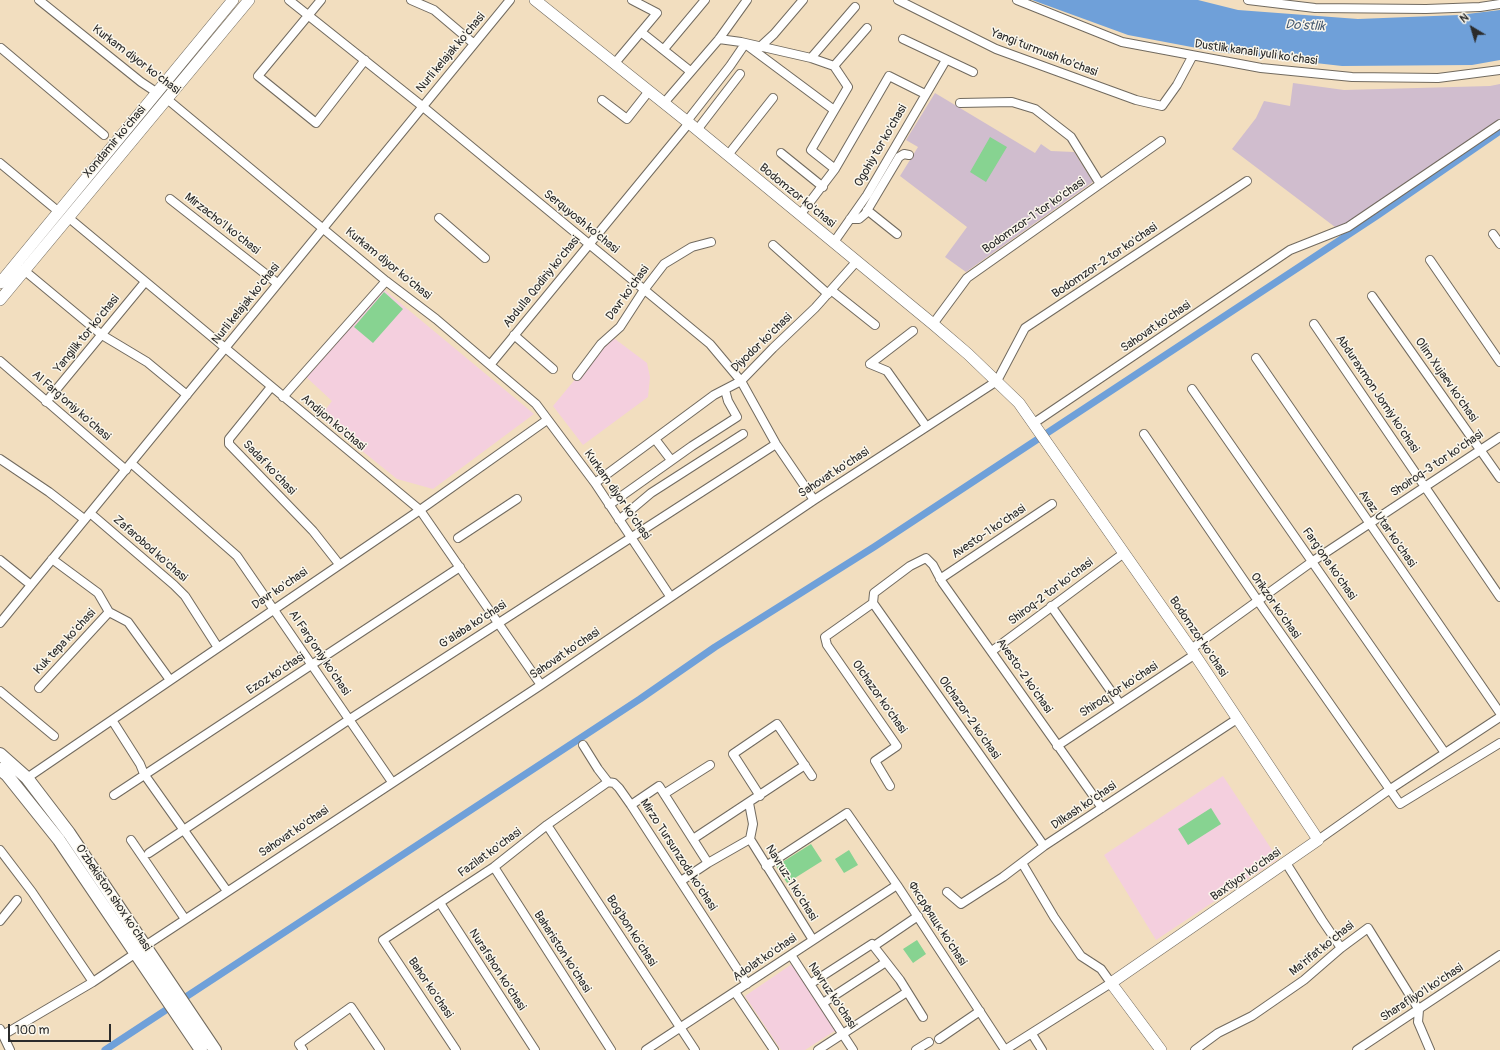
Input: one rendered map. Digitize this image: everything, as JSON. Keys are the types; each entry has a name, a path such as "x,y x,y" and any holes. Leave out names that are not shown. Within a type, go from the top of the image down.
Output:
{"main road":[{"name":"O'zbekiston shox ko'chasi","path":"0,754 27,778 69,833 140,949"},
{"name":"O'zbekiston shox ko'chasi","path":"2,774 59,840 140,949 184,1014 215,1050"},
{"name":"O'zbekiston shox ko'chasi","path":"184,1014 201,1050"}],"street":[{"name":"Kurkam diyor ko'chasi","path":"39,0 141,82 167,99 536,404 595,483 670,596"},
{"name":"Xondamir ko'chasi","path":"0,300 25,271 64,215 156,92 233,0"},
{"name":"Xondamir ko'chasi","path":"0,283 64,215 167,99 249,0"},
{"name":"Serquyosh ko'chasi","path":"289,0 422,106 710,344 741,381 776,444 814,500"},
{"path":"321,0 258,76 316,124 365,60"},
{"path":"410,0 434,10 474,44"},
{"name":"Nurli kelajak ko'chasi","path":"0,623 510,0"},
{"name":"Bodomzor ko'chasi","path":"534,0 615,63 834,242 856,262 932,324 997,381 1019,403 1193,652 1318,840"},
{"path":"615,63 657,13 632,0"},
{"path":"664,49 705,0"},
{"path":"664,103 719,39 747,0"},
{"path":"761,46 774,34 803,0"},
{"name":"Yangi turmush ko'chasi","path":"898,0 996,49 1136,100 1162,106 1177,85 1192,57"},
{"name":"Dustlik kanali yuli ko'chasi","path":"1017,0 1122,42 1192,57 1261,68 1352,77 1438,78 1500,70"},
{"path":"1248,0 1315,8 1426,9 1480,4 1500,4"},
{"path":"811,58 855,7"},
{"path":"834,66 867,28"},
{"path":"641,32 690,71"},
{"path":"719,39 761,46 811,58 834,66 848,87 811,150 835,169"},
{"path":"903,39 973,72"},
{"path":"743,43 834,110"},
{"path":"691,125 730,66 743,43"},
{"path":"1,48 104,135"},
{"name":"Ogohiy tor ko'chasi","path":"834,242 867,195 946,60"},
{"path":"691,125 740,74"},
{"path":"800,215 835,169 889,76 925,94"},
{"path":"602,100 627,119 649,91"},
{"path":"728,156 773,98"},
{"path":"960,103 1012,102 1035,109 1071,137 1100,184"},
{"name":"Sahovat ko'chasi","path":"1036,426 1290,250 1348,227 1500,124"},
{"name":"Abdulla Qodiriy ko'chasi","path":"490,365 588,243 691,125"},
{"name":"Bodomzor-1 tor ko'chasi","path":"932,324 967,278 1162,141"},
{"path":"781,152 823,186"},
{"path":"850,219 859,218 867,210 899,157 904,154 909,155"},
{"name":"Andijon ko'chasi","path":"0,163 226,348 420,510 541,685"},
{"name":"Bodomzor-2 tor ko'chasi","path":"997,381 1025,328 1247,181"},
{"name":"Mirzacho'l ko'chasi","path":"170,199 277,283"},
{"path":"867,210 897,234"},
{"path":"439,218 485,258"},
{"path":"1493,234 1500,244"},
{"name":"Davr ko'chasi","path":"577,376 601,344 620,327 644,290 664,264 702,242 711,242"},
{"path":"773,245 830,292 875,325"},
{"path":"1430,260 1500,362"},
{"name":"Diyodor ko'chasi","path":"595,483 714,395 741,381 773,348 816,308 856,262"},
{"path":"25,271 102,335 147,362 187,395"},
{"path":"283,397 386,280"},
{"name":"Yangilik tor ko'chasi","path":"46,402 145,282"},
{"name":"Olim Xujaev ko'chasi","path":"1372,296 1500,478"},
{"name":"Abduraxmon Jomiy ko'chasi","path":"1314,324 1500,597"},
{"path":"913,331 870,364 887,371 926,426"},
{"path":"514,335 553,370"},
{"name":"Avaz Utar ko'chasi","path":"1256,358 1500,714"},
{"name":"Al Farg'oniy ko'chasi","path":"0,362 126,470"},
{"name":"Sahovat ko'chasi","path":"2,1032 94,982 140,949 227,891 541,685 670,596 814,500 997,381"},
{"name":"Sadaf ko'chasi","path":"271,387 229,439 228,444 313,531 338,564"},
{"name":"Farg'ona ko'chasi","path":"1192,389 1445,753"},
{"path":"609,505 671,460 737,417 728,401 725,390"},
{"name":"Davr ko'chasi","path":"27,778 217,646 420,510 547,420"},
{"path":"619,520 651,493 743,434"},
{"name":"Orikzor ko'chasi","path":"1144,434 1258,601 1400,804 1500,743"},
{"name":"Shoiroq-3 tor ko'chasi","path":"1193,652 1258,601 1313,561 1368,523 1426,487 1500,437"},
{"path":"655,438 671,460"},
{"name":"G'alaba ko'chasi","path":"149,853 350,719 776,444"},
{"name":"Zafarobod ko'chasi","path":"0,459 87,516 174,584 185,596 217,646"},
{"name":"Al Farg'oniy ko'chasi","path":"131,463 237,556 392,782"},
{"path":"458,538 517,499"},
{"name":"Avesto-1 ko'chasi","path":"940,578 1052,504"},
{"name":"Shiroq-2 tor ko'chasi","path":"992,650 1124,553"},
{"name":"Avesto-2 ko'chasi","path":"873,603 874,593 910,566 926,558 933,565 940,578 1102,808"},
{"path":"52,559 98,593 109,612 128,622 170,680"},
{"path":"0,560 31,586"},
{"name":"Ezoz ko'chasi","path":"114,795 460,567"},
{"name":"Olchazor ko'chasi","path":"873,603 825,637 827,645 897,746 875,761 890,786"},
{"name":"Olchazor-2 ko'chasi","path":"873,603 1044,846"},
{"path":"1052,606 1120,704"},
{"name":"Kuk tepa ko'chasi","path":"39,688 109,612"},
{"name":"Shiroq tor ko'chasi","path":"1057,746 1120,704 1193,652"},
{"path":"0,691 54,736"},
{"name":"Baxtiyor ko'chasi","path":"1005,1050 1111,983 1389,790 1500,717"},
{"name":"Dilkash ko'chasi","path":"947,892 961,904 1044,846 1237,719"},
{"path":"112,720 140,764 144,774 227,891"},
{"path":"760,796 733,754 777,724 812,776"},
{"name":"Mirzo Tursunzoda ko'chasi","path":"583,745 608,782 614,783 631,805 747,984"},
{"path":"664,794 710,765"},
{"path":"693,839 805,765"},
{"name":"Fazilat ko'chasi","path":"383,940 494,867 547,825 608,782"},
{"path":"631,805 659,786 708,863"},
{"path":"681,881 708,863 750,839 753,824 749,803"},
{"name":"Фксрфящк ko'chasi","path":"766,866 846,813 898,886 1005,1050"},
{"name":"Bog'bon ko'chasi","path":"547,825 695,1050"},
{"name":"Navruz-1 ko'chasi","path":"750,839 813,940"},
{"path":"131,840 185,919"},
{"path":"0,850 32,892 94,982"},
{"path":"1022,862 1054,917 1081,956 1101,968 1161,1050"},
{"path":"1286,862 1341,948"},
{"name":"Bahariston ko'chasi","path":"494,867 611,1050"},
{"name":"Adolat ko'chasi","path":"646,1050 898,886"},
{"path":"0,921 17,900"},
{"name":"Nurafshon ko'chasi","path":"440,902 535,1050"},
{"path":"810,984 918,916"},
{"name":"Ma'rifat ko'chasi","path":"1195,1050 1218,1033 1252,1016 1304,980 1341,948 1368,928 1419,1010 1418,1022 1430,1050"},
{"name":"Bahor ko'chasi","path":"383,940 456,1050"},
{"path":"873,945 923,1017"},
{"name":"Navruz ko'chasi","path":"791,955 853,1050"},
{"name":"Sharafliyo'l ko'chasi","path":"1357,1050 1500,955"},
{"path":"823,1003 886,962"},
{"path":"736,992 774,1050"},
{"path":"818,1050 907,992"},
{"path":"301,1047 352,1007 380,1050"},
{"path":"939,1038 980,1011"},
{"path":"2,1032 10,1050"},
{"path":"1032,1034 1042,1050"},
{"path":"916,1050 929,1042"}],"shaded area":[{"path":"1293,83 1344,90 1490,86 1500,84 1500,120 1351,223 1335,227 1232,149 1256,118 1264,101 1290,106"},
{"path":"935,93 1035,153 1041,144 1051,151 1074,152 1093,182 966,272 945,257 967,227 900,176 918,147 906,140"},
{"path":"382,288 534,414 433,489 397,479 320,417 332,401 304,375"},
{"path":"611,336 647,363 650,377 648,397 583,445 553,406"},
{"path":"1223,776 1278,859 1156,940 1104,855"},
{"path":"792,964 836,1030 805,1050 781,1050 745,996"}],"green space":[{"path":"990,137 1007,147 986,182 970,172"},
{"path":"384,292 403,309 373,343 354,327"},
{"path":"1211,808 1221,824 1188,845 1178,829"},
{"path":"811,844 822,861 787,883 776,866"},
{"path":"849,850 858,865 844,873 835,859"},
{"path":"917,940 926,954 913,963 903,949"}],"water":[{"name":"Do'stlik","path":"1032,0 1198,0 1238,10 1358,19 1459,15 1500,10 1500,60 1472,65 1342,66 1218,52 1128,35"}],"waterway":[{"path":"105,1050 640,699 715,647 874,547 1378,215 1500,131"}]}
